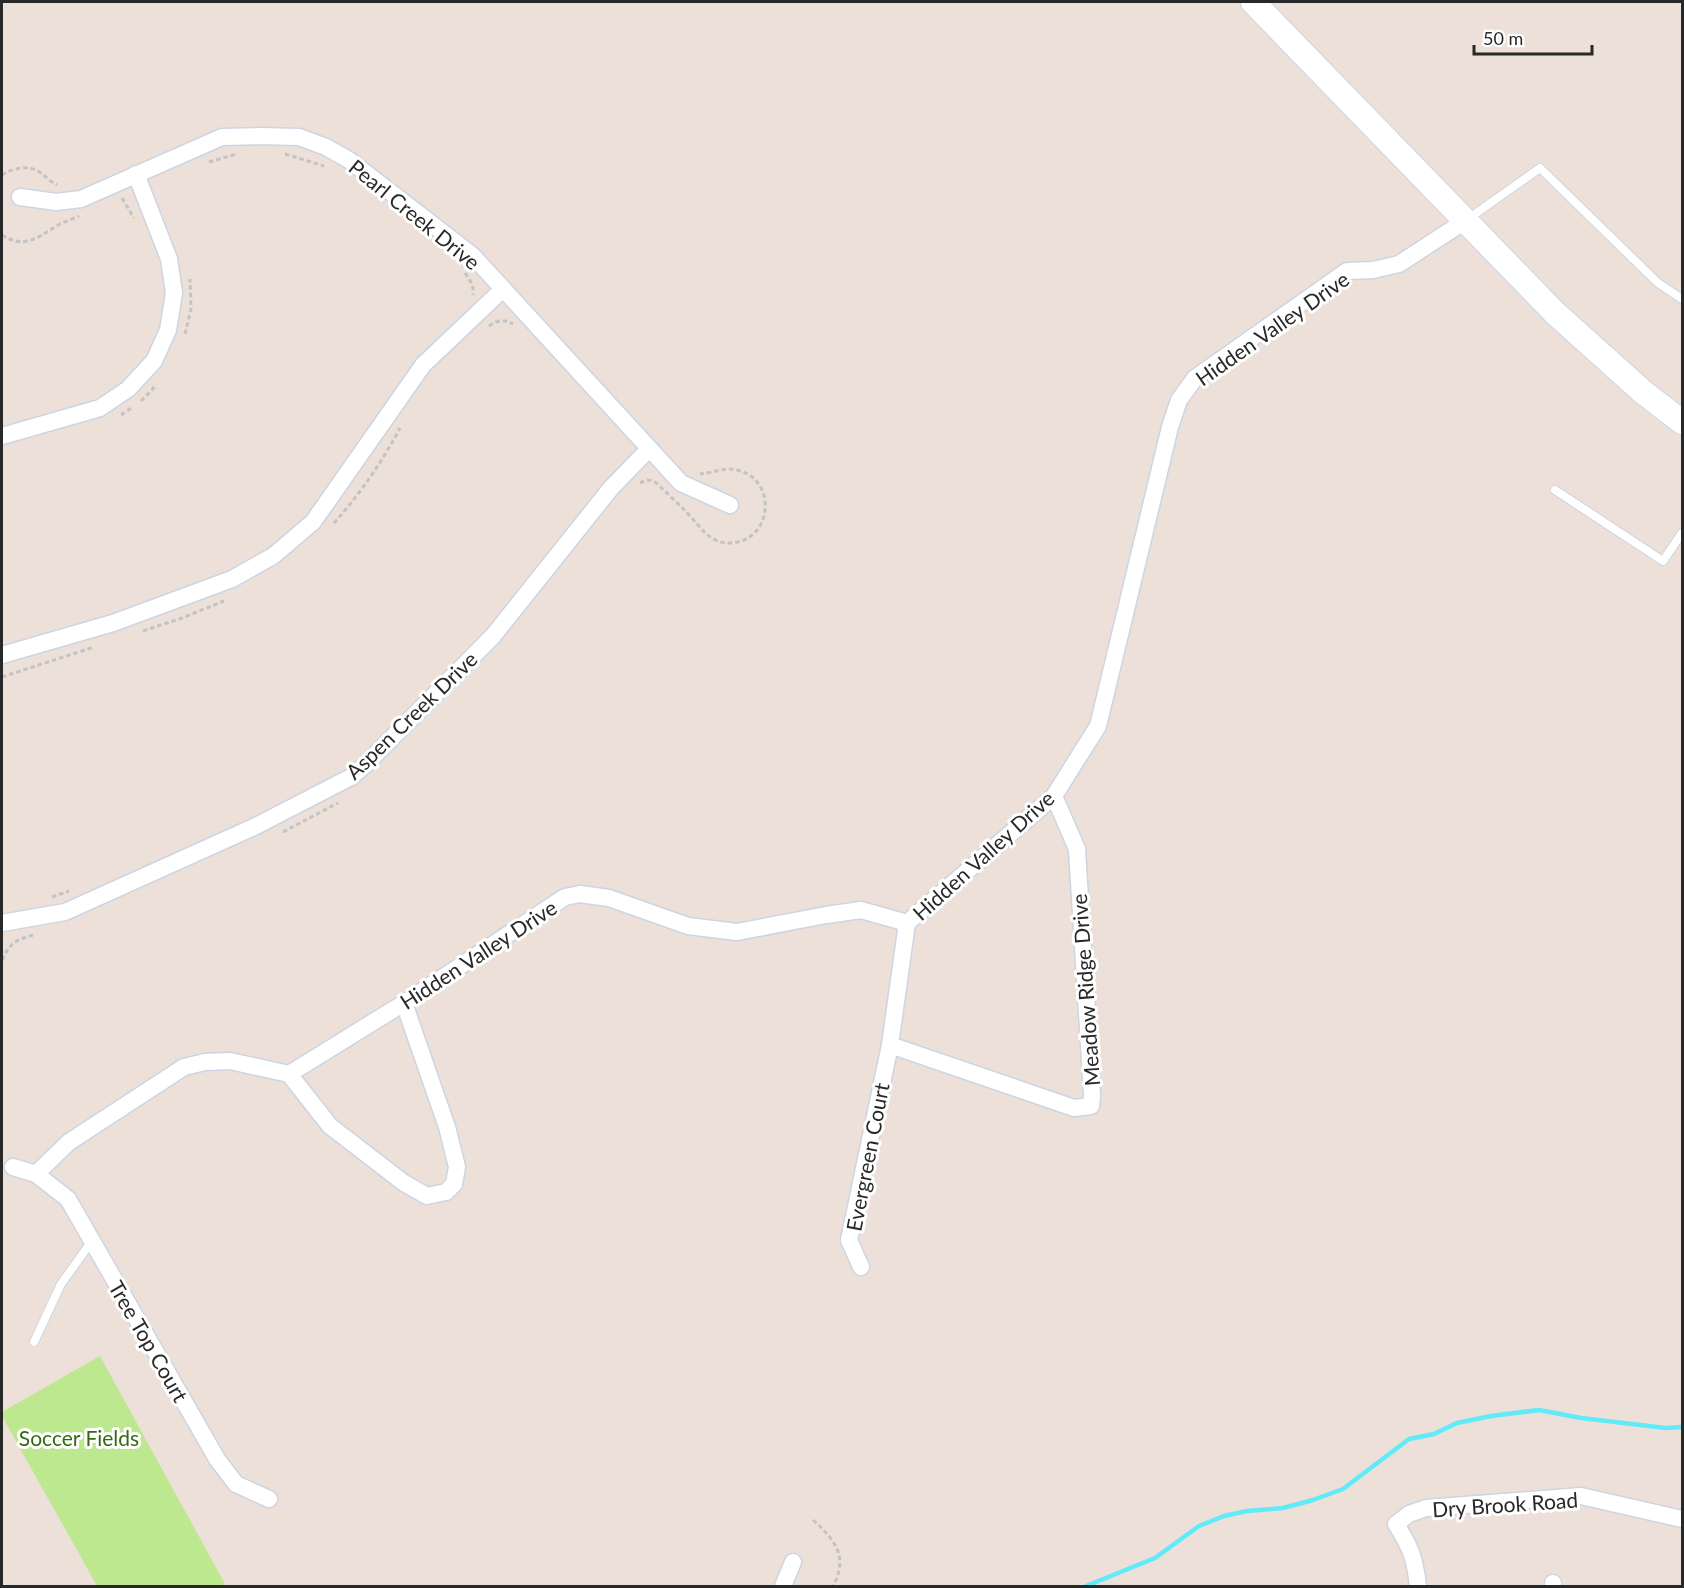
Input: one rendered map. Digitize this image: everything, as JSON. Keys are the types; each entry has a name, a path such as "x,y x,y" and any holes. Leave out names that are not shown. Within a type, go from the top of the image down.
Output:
{"main road":[{"path":"1253,2 1556,313 1643,392 1683,422"}],"street":[{"name":"Pearl Creek Drive","path":"20,197 56,202 81,199 222,137 299,137 326,147 349,160 472,255 681,483 730,505"},
{"path":"2,436 100,408 128,389 154,361 168,330 174,293 169,258 136,174"},
{"name":"Hidden Valley Drive","path":"289,1074 405,1003 564,897 580,894 609,898 688,926 737,932 861,910 907,923 1054,796 1098,726 1170,427 1179,400 1195,378 1347,271 1373,270 1399,264 1465,221"},
{"path":"2,655 112,623 232,579 273,556 313,522 423,365 503,289"},
{"name":"Aspen Creek Drive","path":"2,923 65,912 255,826 351,777 493,636 611,488 650,449"},
{"name":"Meadow Ridge Drive","path":"890,1045 1074,1108 1091,1106 1077,849 1054,796"},
{"path":"890,1045 907,923"},
{"path":"13,1167 36,1174 69,1142 184,1067 205,1062 231,1061 289,1074 330,1126 404,1183 427,1196 446,1192 454,1184 457,1167 447,1126 405,1003"},
{"name":"Evergreen Court","path":"861,1267 849,1240 890,1045"},
{"name":"Tree Top Court","path":"36,1174 68,1199 216,1459 236,1484 269,1499"},
{"name":"Dry Brook Road","path":"1418,1587 1415,1562 1396,1524 1409,1514 1426,1508 1581,1496 1683,1519"},
{"path":"783,1587 793,1562"}],"lane":[{"path":"1465,221 1540,168 1658,283 1683,299"},
{"path":"1555,490 1663,561 1683,532"},
{"path":"34,1342 61,1284 92,1241"}],"path":[{"path":"202,165 229,155 246,152"},
{"path":"277,152 325,166"},
{"path":"2,175 14,169 31,169 64,187"},
{"path":"123,199 136,220"},
{"path":"2,235 12,240 30,241 82,215"},
{"path":"461,269 471,280 473,289 471,299"},
{"path":"183,341 190,320 192,297 189,277"},
{"path":"118,416 144,398 159,380"},
{"path":"638,483 650,480 656,483 689,515 706,536 715,540 724,543 742,541 758,530 766,512 766,503 760,485 754,478 746,473 728,469 696,473"},
{"path":"650,474 650,480"},
{"path":"282,832 340,802"},
{"path":"47,899 74,889"},
{"path":"2,960 8,947 15,940 35,935"},
{"path":"813,1520 827,1533 840,1557 841,1566 833,1587"}],"green space":[{"name":"Soccer Fields","path":"100,1356 225,1584 221,1586 97,1586 2,1416 2,1412"}],"waterway":[{"path":"1086,1586 1155,1558 1199,1526 1224,1516 1247,1511 1283,1508 1343,1489 1409,1439 1434,1434 1457,1423 1539,1410 1581,1418 1666,1428 1682,1427"}]}
